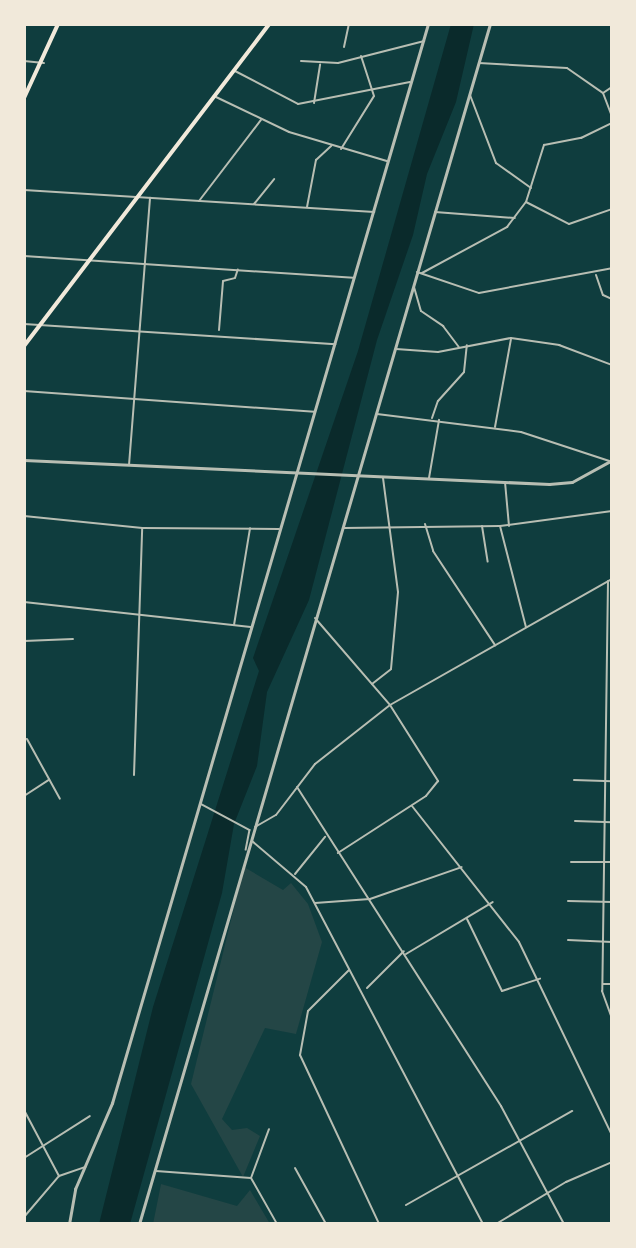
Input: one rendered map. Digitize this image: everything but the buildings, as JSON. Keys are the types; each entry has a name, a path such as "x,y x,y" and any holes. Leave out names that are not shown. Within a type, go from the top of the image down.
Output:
{"main road":[{"path":"24,98 44,63 58,24"},
{"path":"24,346 216,97 269,24"}],"street":[{"path":"344,47 349,24"},
{"path":"69,1224 85,1167 112,1103 294,474 335,344 428,24"},
{"path":"139,1224 490,24"},
{"path":"301,61 320,64 424,40"},
{"path":"361,55 375,92"},
{"path":"24,61 44,63"},
{"path":"479,63 557,64 587,77 603,93 612,116"},
{"path":"314,103 320,64"},
{"path":"235,71 294,102 314,103 375,92 410,82"},
{"path":"603,93 612,87"},
{"path":"341,149 375,92"},
{"path":"469,92 496,163 531,188"},
{"path":"216,97 262,119 331,146 388,162"},
{"path":"199,201 262,119"},
{"path":"422,273 495,236 515,218 526,202 544,145 581,138 612,123"},
{"path":"308,207 316,160 331,146"},
{"path":"254,204 274,180"},
{"path":"24,190 374,212"},
{"path":"129,466 150,198"},
{"path":"526,202 569,224 612,209"},
{"path":"435,212 515,218"},
{"path":"24,256 144,262 354,278"},
{"path":"417,271 479,293 596,275 612,268"},
{"path":"219,330 223,281 235,278 238,269"},
{"path":"596,275 603,295 612,299"},
{"path":"414,285 421,311 443,326 459,347"},
{"path":"24,324 335,344"},
{"path":"394,349 425,352 512,338 559,345 612,365"},
{"path":"495,427 512,338"},
{"path":"432,418 438,401 464,372 467,345"},
{"path":"24,392 314,412"},
{"path":"377,414 432,418 495,427 558,441 610,460"},
{"path":"429,477 439,420"},
{"path":"24,460 358,479 429,477 505,482 572,482 610,460"},
{"path":"372,684 391,666 399,577 383,478"},
{"path":"505,482 509,526"},
{"path":"344,528 390,528 424,524 509,526 612,511"},
{"path":"24,521 24,516 142,528 279,529"},
{"path":"424,524 433,551 495,645"},
{"path":"482,526 488,562"},
{"path":"500,526 526,627"},
{"path":"134,775 142,528"},
{"path":"234,625 250,528"},
{"path":"255,827 271,820 315,764 390,705 612,579"},
{"path":"608,581 610,619 604,781 603,984 605,1005 612,1019"},
{"path":"24,602 141,612 251,627"},
{"path":"315,618 390,705 437,777 436,788 338,853"},
{"path":"24,641 73,639"},
{"path":"607,659 612,659"},
{"path":"606,701 612,701"},
{"path":"27,739 60,799"},
{"path":"605,740 612,740"},
{"path":"24,796 50,779"},
{"path":"574,780 612,781"},
{"path":"297,787 325,837 405,952 521,1142 564,1224"},
{"path":"200,803 250,830 249,851"},
{"path":"412,806 493,902 540,979 612,1135"},
{"path":"575,821 612,822"},
{"path":"295,874 325,837"},
{"path":"252,841 295,874 315,903 483,1224"},
{"path":"570,862 612,862"},
{"path":"315,903 370,899 462,867"},
{"path":"568,901 612,902"},
{"path":"367,988 405,952 467,919 493,902"},
{"path":"467,919 502,991 540,979"},
{"path":"568,940 612,942"},
{"path":"349,970 308,1011 300,1055 379,1224"},
{"path":"603,984 612,984"},
{"path":"406,1205 458,1178 572,1111"},
{"path":"24,1112 59,1176"},
{"path":"24,1158 90,1116"},
{"path":"269,1129 251,1178 277,1224"},
{"path":"496,1224 547,1192 612,1162"},
{"path":"24,1217 59,1176 85,1167"},
{"path":"295,1168 326,1224"},
{"path":"156,1171 251,1178"}],"shaded area":[{"path":"451,24 474,24 456,102 427,174 413,235 377,340 309,600 267,692 257,766 234,824 222,893 130,1224 99,1224 153,1007 259,671 253,658 358,351"},
{"path":"244,867 283,890 291,883 308,904 322,942 296,1034 265,1028 222,1119 232,1130 247,1128 260,1136 243,1177 191,1084"},
{"path":"161,1184 237,1206 250,1190 270,1224 153,1224"}]}
